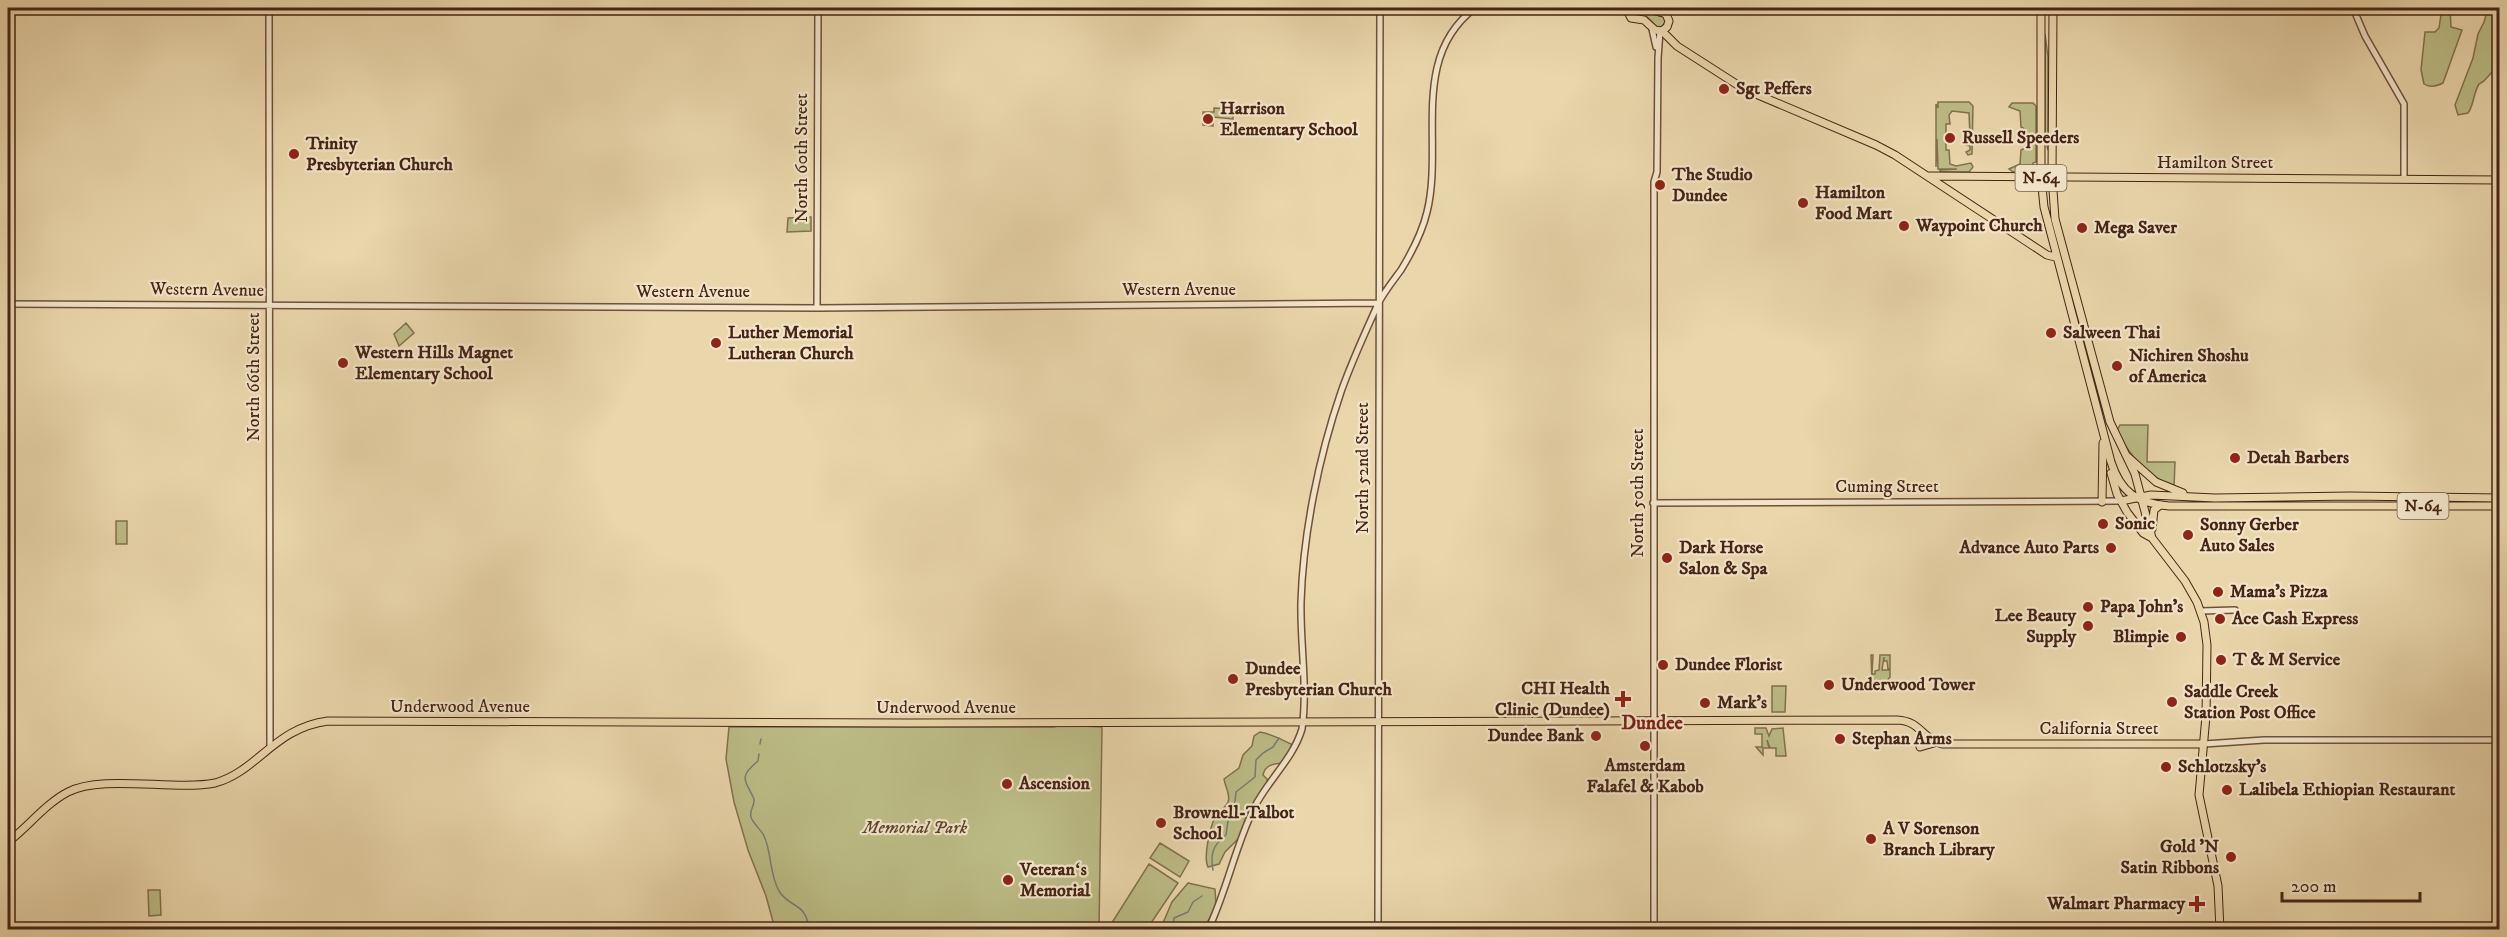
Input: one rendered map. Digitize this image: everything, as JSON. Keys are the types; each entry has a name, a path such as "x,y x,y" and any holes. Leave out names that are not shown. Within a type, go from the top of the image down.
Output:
{"main road":[{"path":"1648,8 1666,14 1669,21 1663,29"},
{"name":"N-64","path":"2041,8 2041,176 2044,207 2055,257 2111,462 2119,482 2139,498"},
{"name":"N-64","path":"2053,8 2053,206 2061,244 2108,416 2122,451 2135,474 2139,498"},
{"path":"1623,9 1631,18 1647,21 1652,29 1663,29 1684,50 1752,94 1876,145 1930,176 2047,255 2055,257"},
{"name":"Hamilton Street","path":"1930,176 2499,180"},
{"path":"2102,502 2103,434"},
{"name":"N-64","path":"2122,451 2141,471 2156,482 2169,489 2197,496"},
{"path":"2111,462 2113,483 2121,501 2144,533 2152,535"},
{"name":"Cuming Street","path":"2121,501 2139,498 2197,496 2499,498"},
{"path":"2139,498 2152,535 2186,582 2201,611 2207,645 2200,801 2218,886 2220,930"},
{"name":"Cuming Street","path":"2139,498 2160,506 2499,506"},
{"path":"2152,535 2153,512 2160,506"},
{"name":"Underwood Avenue","path":"8,842 58,798 74,789 100,785 215,783 231,776 270,746 302,727 328,721 1899,720 1911,722 1936,742"},
{"name":"California Street","path":"1920,747 1936,742 2204,744"}],"street":[{"name":"North 66th Street","path":"269,8 270,746"},
{"name":"North 60th Street","path":"816,308 818,8"},
{"name":"North 52nd Street","path":"1378,930 1380,8"},
{"path":"1208,930 1253,810 1295,747 1304,722 1301,593 1309,520 1341,393 1378,303 1409,257 1426,216 1431,192 1434,75 1453,30 1475,8"},
{"path":"2354,8 2365,36 2404,104 2404,179"},
{"name":"North 50th Street","path":"1652,29 1658,58"},
{"name":"North 50th Street","path":"1654,930 1654,193 1657,172 1658,58 1663,29"},
{"name":"Western Avenue","path":"8,304 816,308 1378,303"},
{"name":"Cuming Street","path":"1653,503 2121,501"},
{"path":"2201,611 2235,610"},
{"name":"California Street","path":"2204,744 2264,740 2499,740"}],"green space":[{"path":"1630,8 1643,8 1648,13 1664,17 1665,23 1657,27 1647,17 1633,15"},
{"path":"2442,8 2450,8 2451,27 2462,30 2443,83 2429,86 2424,84 2421,70 2425,32 2435,32 2439,28"},
{"path":"2488,8 2499,8 2499,70 2493,71 2479,84 2468,113 2458,115 2455,105 2473,58 2478,34"},
{"path":"2045,34 2048,57 2048,150 2045,139"},
{"path":"1938,102 1969,102 1973,106 1972,154 1968,155 1966,152 1970,150 1970,146 1966,145 1970,137 1969,113 1952,111 1949,115 1950,124 1946,124 1946,150 1949,150 1950,164 1956,166 1971,163 1973,167 1969,172 1940,172 1940,170 1957,169 1938,169 1937,139 1936,167 1936,104 1938,108"},
{"path":"2012,103 2033,103 2036,106 2036,162 2033,163 2032,170 2034,172 2013,172 2009,169 2020,164 2021,150 2025,148 2025,129 2021,127 2020,111 2009,107"},
{"path":"1214,108 1233,109 1233,119 1213,117 1213,126 1203,125 1203,112 1214,112"},
{"path":"811,217 811,231 787,232 788,218"},
{"path":"406,323 414,333 399,346 394,334"},
{"path":"2120,425 2148,425 2147,462 2175,462 2174,488 2148,471 2133,457 2117,430"},
{"path":"116,521 127,521 127,544 116,544"},
{"path":"1871,655 1873,655 1872,674 1875,674 1875,671 1879,670 1880,655 1890,655 1890,669 1884,657 1882,670 1890,670 1890,677 1887,681 1872,682"},
{"path":"1772,686 1786,686 1785,712 1772,712"},
{"name":"Memorial Park","path":"1060,725 1102,727 1099,929 775,929 734,802 726,759 729,727 1054,727"},
{"path":"1755,728 1766,728 1769,736 1772,729 1783,728 1786,756 1776,756 1776,748 1770,748 1767,740 1769,748 1763,748 1763,755 1756,747 1762,747 1762,734 1755,734"},
{"path":"1260,732 1291,744 1292,747 1282,763 1266,769 1263,775 1267,783 1247,814 1240,837 1225,852 1219,864 1208,867 1207,850 1211,828 1215,817 1229,799 1224,779 1239,768 1243,755 1252,746 1254,736"},
{"path":"1160,843 1189,861 1180,877 1150,858"},
{"path":"1149,864 1178,883 1147,929 1108,929"},
{"path":"1188,883 1215,889 1216,905 1204,929 1160,930 1172,902"},
{"path":"148,890 160,890 161,915 149,916"}],"waterway":[{"path":"1213,870 1213,850 1226,835 1228,821 1234,810 1236,792 1255,777 1256,760 1273,747 1279,738"},
{"path":"760,744 761,739"},
{"path":"759,754 758,761 745,776 746,784 754,799 751,817 763,833 767,843 779,891 805,914 809,930"},
{"path":"1183,930 1173,926 1174,918 1188,912 1193,902 1202,896"}],"place":[{"name":"Sgt Peffers","path":"1724,89"},
{"name":"Harrison Elementary School","path":"1208,119"},
{"name":"Russell Speeders","path":"1950,138"},
{"name":"Trinity Presbyterian Church","path":"294,154"},
{"name":"The Studio Dundee","path":"1660,185"},
{"name":"Hamilton Food Mart","path":"1803,203"},
{"name":"Waypoint Church","path":"1904,226"},
{"name":"Mega Saver","path":"2082,228"},
{"name":"Salween Thai","path":"2051,333"},
{"name":"Luther Memorial Lutheran Church","path":"716,343"},
{"name":"Western Hills Magnet Elementary School","path":"343,363"},
{"name":"Nichiren Shoshu of America","path":"2117,366"},
{"name":"Detah Barbers","path":"2235,458"},
{"name":"Sonic","path":"2103,524"},
{"name":"Sonny Gerber Auto Sales","path":"2188,535"},
{"name":"Advance Auto Parts","path":"2111,548"},
{"name":"Dark Horse Salon & Spa","path":"1667,558"},
{"name":"Mama's Pizza","path":"2218,592"},
{"name":"Papa John's","path":"2088,607"},
{"name":"Ace Cash Express","path":"2220,619"},
{"name":"Lee Beauty Supply","path":"2088,626"},
{"name":"Blimpie","path":"2181,637"},
{"name":"T & M Service","path":"2221,660"},
{"name":"Dundee Florist","path":"1663,665"},
{"name":"Dundee Presbyterian Church","path":"1233,679"},
{"name":"Underwood Tower","path":"1829,685"},
{"name":"CHI Health Clinic (Dundee)","path":"1623,699"},
{"name":"Saddle Creek Station Post Office","path":"2172,702"},
{"name":"Mark's","path":"1705,703"},
{"name":"Dundee Bank","path":"1596,736"},
{"name":"Stephan Arms","path":"1840,739"},
{"name":"Amsterdam Falafel & Kabob","path":"1645,746"},
{"name":"Schlotzsky's","path":"2166,767"},
{"name":"Ascension","path":"1007,784"},
{"name":"Lalibela Ethiopian Restaurant","path":"2227,790"},
{"name":"Brownell-Talbot School","path":"1161,823"},
{"name":"A V Sorenson Branch Library","path":"1871,839"},
{"name":"Gold 'N Satin Ribbons","path":"2231,857"},
{"name":"Veteranʻs Memorial","path":"1008,880"},
{"name":"Walmart Pharmacy","path":"2197,904"}],"district":[{"name":"Dundee","path":"1652,723"}]}
